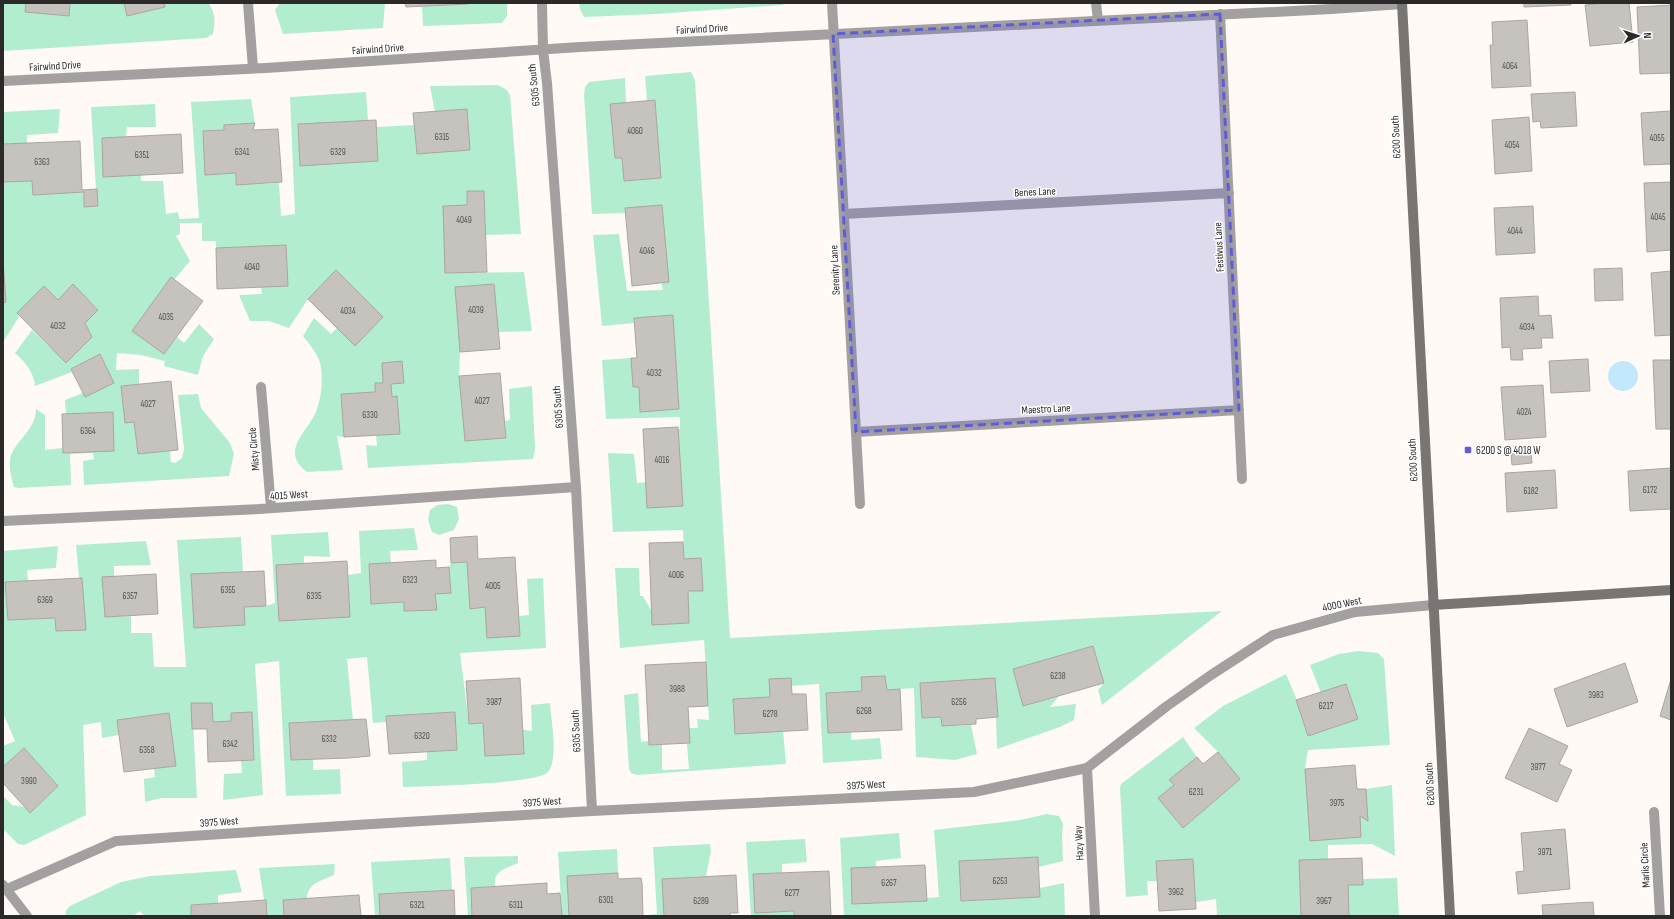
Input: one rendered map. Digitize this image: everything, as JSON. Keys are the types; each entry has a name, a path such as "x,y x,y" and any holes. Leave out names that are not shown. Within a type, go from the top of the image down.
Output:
{"main road":[{"name":"6200 South","path":"1402,3 1450,916"},
{"name":"4000 West","path":"1433,605 1671,590"}],"street":[{"path":"248,3 253,68"},
{"name":"6305 South","path":"542,3 543,50 547,83 576,487 592,811"},
{"name":"Serenity Lane","path":"832,3 860,504"},
{"path":"1096,3 1098,20"},
{"name":"Fairwind Drive","path":"3,81 253,68 580,47 1220,14 1402,3"},
{"name":"Festivus Lane","path":"1220,14 1242,479"},
{"name":"Benes Lane","path":"844,214 1228,193"},
{"name":"Misty Circle","path":"261,387 272,508"},
{"name":"Maestro Lane","path":"856,432 1238,410"},
{"name":"4015 West","path":"3,521 272,508 576,487"},
{"name":"4000 West","path":"1087,768 1167,706 1211,675 1273,635 1355,612 1433,605"},
{"name":"3975 West","path":"5,887 116,841 356,824 974,792 1087,768"},
{"name":"Hazy Way","path":"1087,768 1095,916"},
{"name":"Marlis Circle","path":"1654,812 1660,916"},
{"path":"5,887 27,916"}],"highlighted area":[{"path":"1220,14 1239,410 856,432 833,34"}],"green space":[{"path":"3,3 26,3 25,12 68,16 70,3 124,3 127,16 165,7 164,3 208,3 214,14 213,34 206,38 3,51"},
{"path":"280,3 385,3 383,28 283,34 275,10"},
{"path":"468,3 507,3 507,16 502,23 423,26 422,6"},
{"path":"579,3 785,3 782,5 656,14 584,17"},
{"path":"691,72 695,80 730,638 1222,611 1102,705 1098,690 1105,682 1104,683 1093,646 1013,669 1023,706 1059,696 1050,707 1076,704 1074,720 1060,727 997,749 996,718 998,717 995,678 920,683 923,718 941,717 942,726 971,725 977,754 955,760 916,757 914,688 887,690 885,676 862,677 862,691 826,693 828,733 851,732 851,740 880,738 882,759 823,763 819,684 791,686 770,697 733,699 735,734 783,730 786,764 637,775 631,773 629,769 624,695 638,693 641,742 649,741 649,745 662,745 662,770 689,769 687,744 690,743 689,728 698,728 697,719 709,720 704,640 620,648 615,568 639,568 640,596 643,596 652,612 653,625 689,623 688,591 702,591 701,558 684,559 683,530 613,532 608,453 634,454 637,483 646,482 683,505 678,429 680,429 680,417 606,419 602,360 631,358 633,387 639,387 640,412 679,409 673,316 634,318 634,323 602,326 593,235 619,234 627,291 663,290 661,283 669,282 662,205 625,208 625,213 592,214 584,96 585,87 589,82 625,78 626,103 610,104 622,158 624,181 661,178 655,100 647,101 645,76"},
{"path":"498,85 507,90 510,95 521,234 486,235 484,191 467,191 467,205 445,251 445,273 524,272 532,331 498,332 494,284 455,288 460,352 459,376 465,441 506,438 505,421 510,420 509,389 532,386 535,449 533,459 368,468 366,445 377,446 376,435 396,396 392,397 391,384 404,382 402,361 382,363 383,383 375,383 375,392 341,394 344,437 337,436 343,470 307,472 299,465 295,457 295,450 297,443 317,409 322,379 319,359 303,336 314,318 331,334 337,328 355,345 383,317 336,270 308,299 289,328 269,321 250,321 239,295 262,294 261,287 287,285 286,245 216,248 216,241 202,241 202,223 180,223 180,234 176,236 190,261 174,280 171,277 132,331 164,354 177,337 184,343 199,324 214,339 203,356 198,375 164,366 165,361 141,355 117,353 116,370 139,369 139,384 121,386 125,423 134,422 138,454 170,451 171,462 175,463 182,458 184,449 178,395 198,394 201,408 230,443 234,454 229,476 84,485 83,461 94,459 93,453 70,454 71,485 14,487 10,467 11,455 30,428 36,409 45,415 45,450 63,448 64,453 114,451 113,412 66,414 65,400 83,393 85,397 114,383 100,354 71,369 72,372 35,386 33,376 15,353 32,330 66,363 92,337 85,323 98,309 73,285 58,300 44,286 17,313 19,317 3,342 3,303 6,302 3,261 3,182 32,181 33,195 84,192 84,207 97,206 91,107 155,104 156,127 127,127 126,137 102,138 103,176 141,175 141,181 163,181 166,214 178,212 179,219 199,218 191,102 251,99 255,123 224,125 224,130 203,131 205,175 236,173 237,185 279,183 281,216 295,214 290,97 366,92 368,121 298,124 300,166 378,161 377,127 414,125 417,154 470,150 467,109 435,112 430,86"},
{"path":"60,109 58,133 27,135 27,143 3,144 3,112"},
{"path":"448,504 457,507 459,519 454,530 439,535 432,532 428,520 430,510 437,505"},
{"path":"414,528 418,550 390,551 391,563 369,565 372,604 404,602 405,611 436,610 435,594 451,593 449,567 451,563 467,562 470,608 485,607 487,637 520,635 519,616 529,615 527,579 543,578 546,648 460,653 469,724 483,723 532,731 531,705 550,703 554,749 551,766 548,772 540,776 504,782 403,787 402,762 427,760 427,752 457,750 455,712 386,716 386,722 373,723 367,657 347,659 353,721 289,723 291,760 313,760 313,770 340,769 341,794 286,796 279,661 255,664 263,795 223,800 224,774 242,773 241,761 254,760 252,713 231,713 231,721 213,722 212,703 192,703 197,798 162,798 145,802 144,779 155,777 154,769 176,765 168,713 117,720 119,735 102,738 101,722 83,725 86,815 24,845 18,844 3,829 3,796 12,805 24,807 30,813 58,786 24,748 3,767 3,746 15,741 3,713 3,551 58,546 56,568 27,570 28,581 5,582 8,620 55,618 56,631 85,630 82,578 79,578 76,545 146,541 151,565 114,566 114,577 102,578 105,617 131,616 131,633 152,633 154,667 186,667 177,540 241,537 243,572 191,575 194,628 245,625 244,607 266,606 275,603 271,535 328,532 330,557 304,556 304,564 279,621 350,617 348,575 361,573 359,531"},
{"path":"1358,651 1378,653 1384,659 1390,745 1308,750 1305,769 1310,840 1361,837 1360,816 1368,820 1366,789 1392,785 1395,856 1372,844 1328,845 1328,859 1299,860 1301,916 1217,916 1216,899 1196,902 1193,859 1156,861 1157,881 1147,881 1148,895 1126,897 1121,784 1183,737 1197,757 1170,780 1174,785 1183,828 1240,779 1218,752 1194,728 1223,706 1286,674 1297,700 1296,701 1308,736 1357,719 1346,684 1321,693 1310,665 1339,654"},
{"path":"1047,814 1059,816 1063,824 1063,861 1039,867 1038,857 959,861 961,901 1040,897 1040,888 1064,883 1065,916 844,916 840,838 899,833 901,858 876,861 876,867 851,868 853,904 927,901 927,898 939,897 934,830 1020,820"},
{"path":"805,839 807,862 782,864 782,873 757,874 755,913 794,911 794,916 751,916 746,842"},
{"path":"710,844 711,851 706,876 662,879 664,916 638,916 657,914 653,847"},
{"path":"617,849 618,873 569,916 562,916 558,852"},
{"path":"518,856 518,863 498,873 496,876 495,886 471,888 472,916 468,916 464,857"},
{"path":"450,858 452,890 379,894 380,916 375,916 371,862"},
{"path":"335,864 334,875 316,883 310,889 307,898 283,900 284,916 267,916 266,900 264,900 259,868"},
{"path":"236,870 242,892 218,895 218,903 191,905 191,916 144,916 140,911 133,916 65,915 70,906 121,882 150,876"},
{"path":"1397,878 1399,916 1349,916 1348,885 1362,885 1362,879"}],"water":[{"path":"1623,361 1634,365 1638,376 1634,387 1623,391 1612,387 1608,376 1612,365"}],"building":[{"path":"26,3 70,3 69,16 25,12"},
{"path":"124,3 164,3 165,7 127,16"},
{"path":"405,3 468,3 468,4 406,7"},
{"path":"1524,3 1571,3 1571,5 1524,7"},
{"path":"1629,3 1633,42 1590,46 1585,5"},
{"path":"1671,5 1671,73 1640,74 1637,7"},
{"path":"1527,20 1531,86 1492,88 1490,45 1493,45 1492,22"},
{"path":"1575,92 1577,126 1541,128 1540,121 1533,122 1531,94"},
{"path":"655,100 661,178 624,181 622,158 615,158 610,104"},
{"path":"467,109 470,150 417,154 413,113"},
{"path":"1671,111 1671,164 1644,165 1641,113"},
{"path":"1529,117 1532,171 1495,174 1492,120"},
{"path":"376,120 378,161 300,166 298,124"},
{"path":"255,123 253,130 278,129 282,182 236,185 236,173 205,175 203,131 224,130 224,125"},
{"path":"181,134 183,173 103,177 102,138"},
{"path":"80,141 82,190 97,189 98,206 84,207 84,192 33,195 32,181 3,182 3,144"},
{"path":"1671,182 1671,250 1647,252 1644,183"},
{"path":"467,191 484,191 487,272 445,273 443,206 467,205"},
{"path":"662,205 669,282 632,286 625,208"},
{"path":"1533,206 1535,253 1496,255 1494,208"},
{"path":"286,245 288,286 217,289 216,248"},
{"path":"3,261 6,302 3,303"},
{"path":"1622,268 1623,300 1595,301 1594,269"},
{"path":"336,270 383,317 355,346 308,299"},
{"path":"1671,271 1671,335 1655,336 1651,273"},
{"path":"171,277 203,301 164,354 132,331"},
{"path":"73,284 98,310 85,323 92,337 66,363 17,313 44,286 58,300"},
{"path":"494,284 500,349 460,352 455,287"},
{"path":"1538,296 1539,316 1551,315 1553,338 1541,338 1542,348 1522,349 1523,360 1511,360 1510,347 1502,348 1500,298"},
{"path":"673,315 679,409 640,412 639,387 633,387 631,358 637,358 634,318"},
{"path":"100,354 114,383 85,397 71,369"},
{"path":"1588,359 1590,391 1551,393 1549,361"},
{"path":"1653,360 1671,360 1671,429 1656,429"},
{"path":"402,361 404,383 391,384 392,397 397,396 400,434 344,437 341,394 375,392 375,383 383,383 382,363"},
{"path":"500,373 506,438 465,441 459,376"},
{"path":"171,381 178,450 138,454 134,422 125,423 121,386"},
{"path":"1543,385 1546,437 1505,440 1501,387"},
{"path":"113,412 114,451 63,453 62,414"},
{"path":"678,427 683,506 647,508 643,429"},
{"path":"1531,453 1532,463 1512,465 1511,454"},
{"path":"1671,468 1671,509 1630,511 1628,471"},
{"path":"1555,470 1557,508 1507,512 1505,473"},
{"path":"477,536 478,559 515,557 520,636 487,638 485,607 470,609 467,562 451,563 450,538"},
{"path":"683,542 684,559 701,558 703,591 688,591 689,623 652,625 649,543"},
{"path":"436,560 436,568 449,567 451,593 435,594 437,610 404,611 404,602 371,604 369,564"},
{"path":"347,561 350,617 279,621 276,565"},
{"path":"264,571 266,606 244,607 245,625 194,628 191,574"},
{"path":"156,574 158,614 105,617 102,577"},
{"path":"82,578 86,630 56,631 55,618 8,620 5,582"},
{"path":"1093,646 1104,683 1023,706 1013,669"},
{"path":"706,662 708,706 688,707 690,743 649,745 645,665"},
{"path":"1625,663 1638,702 1567,727 1554,689"},
{"path":"885,676 887,690 900,689 902,730 828,733 826,693 862,691 861,677"},
{"path":"520,678 524,754 485,756 483,723 469,724 466,681"},
{"path":"791,678 792,694 806,694 808,730 735,734 733,699 770,697 769,679"},
{"path":"995,678 998,717 976,719 976,724 942,726 941,717 922,718 920,683"},
{"path":"1671,679 1671,720 1660,716"},
{"path":"1346,684 1358,719 1308,736 1296,700"},
{"path":"191,703 212,703 213,722 231,721 231,713 252,712 254,760 208,762 207,729 192,729"},
{"path":"455,712 457,750 389,754 386,716"},
{"path":"169,713 176,766 124,772 117,720"},
{"path":"366,719 370,756 291,760 289,723"},
{"path":"1529,728 1568,746 1559,764 1572,770 1557,802 1505,778"},
{"path":"24,748 58,786 30,813 3,783 3,767"},
{"path":"1218,752 1240,779 1183,828 1158,798 1174,785 1169,780 1197,757 1203,764"},
{"path":"1355,765 1357,789 1366,789 1368,821 1360,816 1361,837 1310,841 1305,769"},
{"path":"1565,829 1570,889 1518,894 1516,872 1524,871 1521,833"},
{"path":"1038,857 1040,897 961,901 959,861"},
{"path":"1362,858 1363,885 1348,885 1349,916 1301,916 1299,860"},
{"path":"1193,859 1196,909 1159,911 1156,861"},
{"path":"925,865 927,901 852,904 851,868"},
{"path":"829,871 831,916 794,916 794,911 755,913 753,874"},
{"path":"618,873 618,879 641,878 643,916 569,916 567,876"},
{"path":"736,875 738,913 730,913 730,916 664,916 662,879"},
{"path":"547,883 547,894 560,893 562,916 472,916 471,888"},
{"path":"454,890 455,916 380,916 379,894"},
{"path":"359,895 361,916 284,916 283,900"},
{"path":"266,900 267,916 191,916 191,905"},
{"path":"1593,902 1594,916 1543,916 1542,905"}],"place":[{"name":"6200 S @ 4018 W","path":"1468,450"}]}
